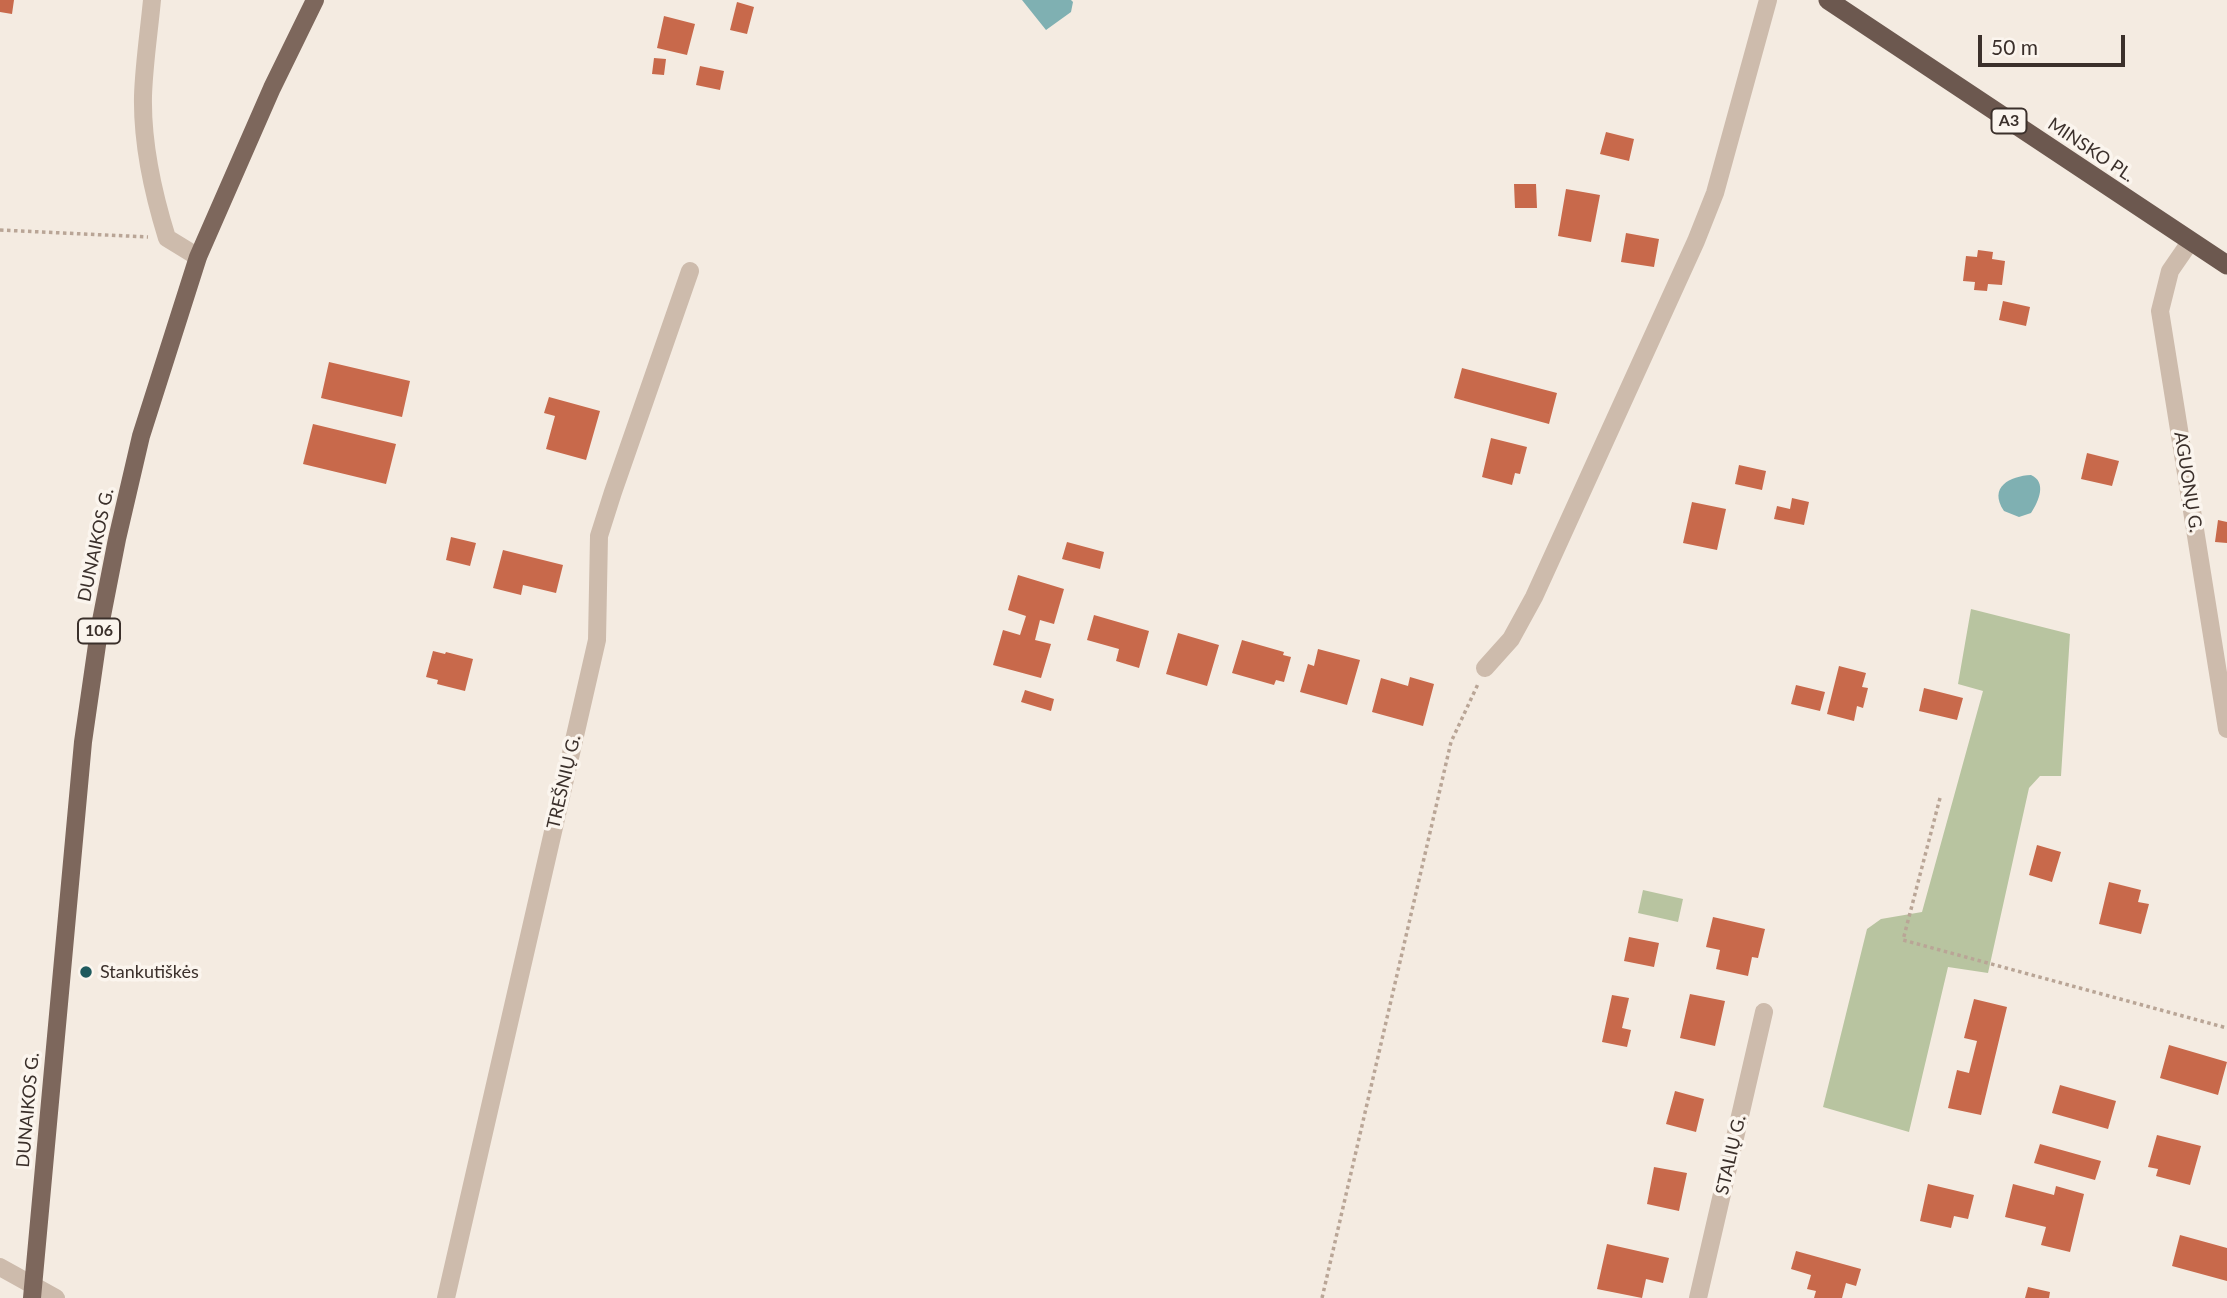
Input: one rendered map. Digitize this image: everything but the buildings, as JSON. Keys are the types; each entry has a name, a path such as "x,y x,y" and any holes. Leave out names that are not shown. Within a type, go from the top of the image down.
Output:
{"highway":[{"name":"MINSKO PL.","path":"1828,0 2227,265"}],"main road":[{"name":"DUNAIKOS G.","path":"32,1292 83,742 99,631 117,539 141,436 198,257 272,88 315,0"}],"street":[{"path":"152,0 143,96 155,201 167,238 198,257"},
{"path":"1485,668 1511,639 1534,597 1696,241 1715,193 1768,0"},
{"name":"AGUONŲ G.","path":"2190,242 2170,271 2160,311 2227,729"},
{"name":"TREŠNIŲ G.","path":"446,1298 597,639 599,536 690,271"},
{"name":"STALIŲ G.","path":"1698,1298 1764,1012"},
{"path":"0,1267 32,1292 56,1298"}],"path":[{"path":"0,230 167,238"},
{"path":"1322,1298 1451,742 1485,668"},
{"path":"1940,798 1903,940 2227,1028"}],"green space":[{"path":"1971,609 2070,634 2061,776 2040,776 2029,788 1988,973 1948,967 1909,1132 1823,1107 1867,929 1881,919 1922,912 1983,691 1958,684"},
{"path":"1643,890 1683,899 1678,922 1638,913"}],"water":[{"path":"1022,0 1073,2 1071,12 1046,30"},
{"path":"2031,475 2039,482 2040,492 2031,513 2019,517 2004,511 2000,503 2000,489 2009,481"}],"place":[{"name":"Stankutiškės","path":"86,972"}]}
